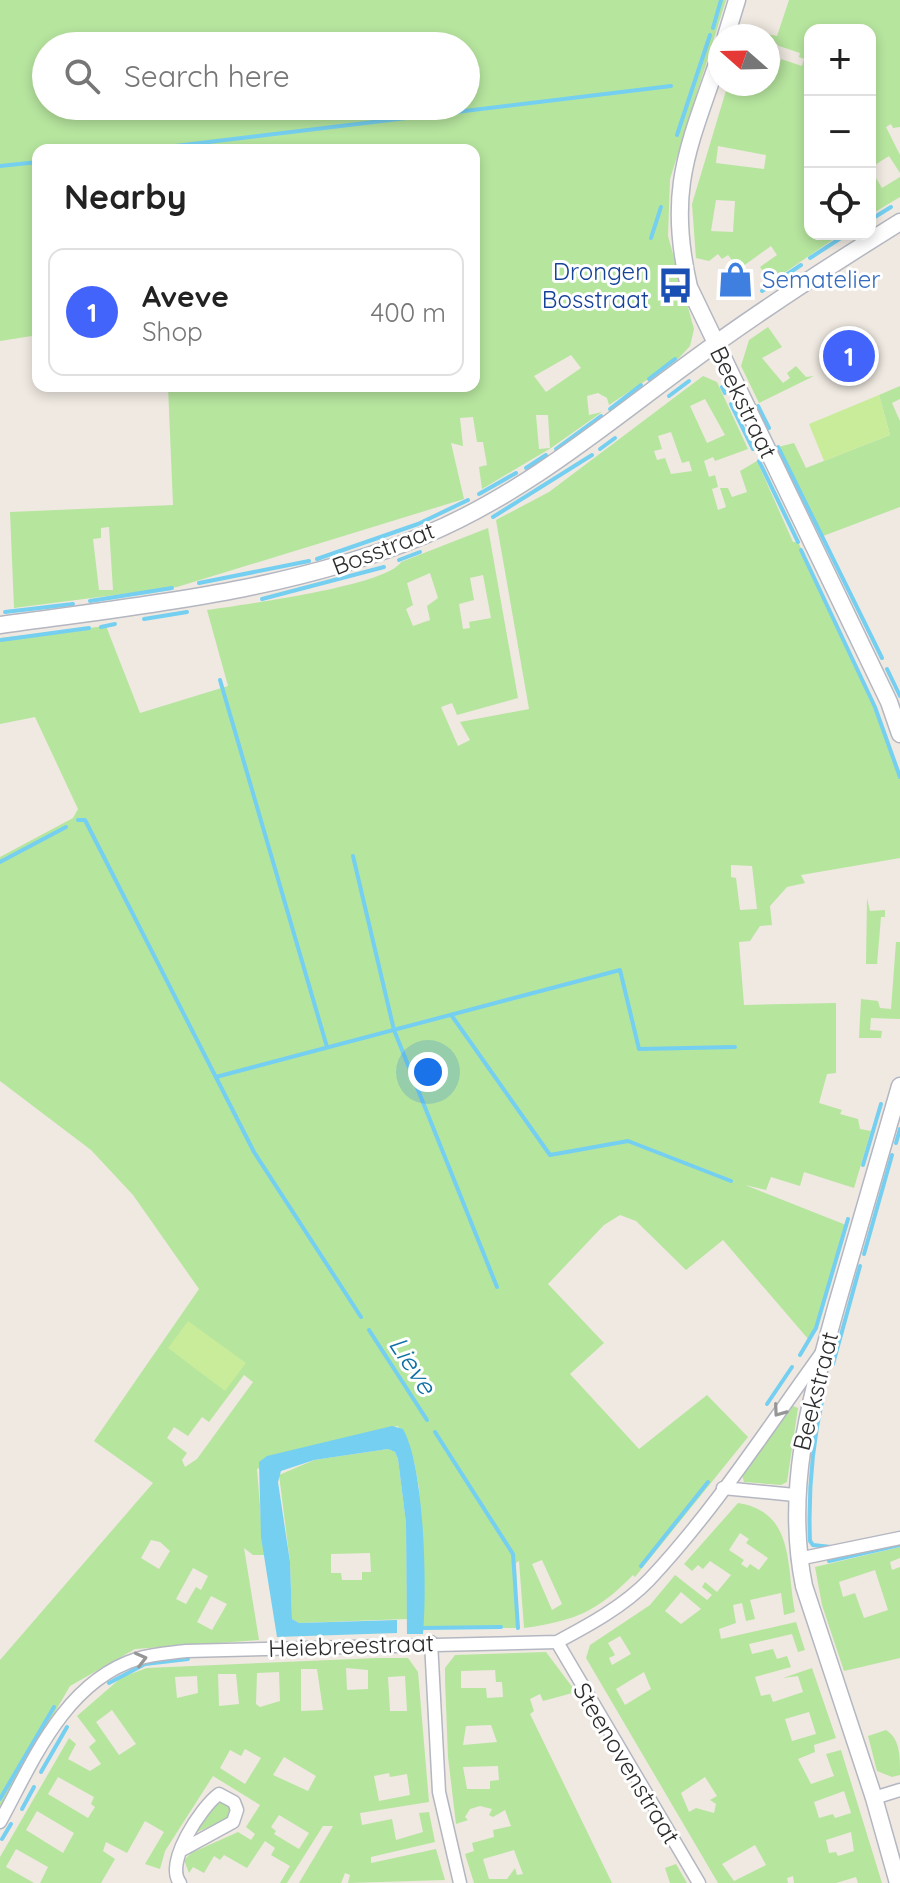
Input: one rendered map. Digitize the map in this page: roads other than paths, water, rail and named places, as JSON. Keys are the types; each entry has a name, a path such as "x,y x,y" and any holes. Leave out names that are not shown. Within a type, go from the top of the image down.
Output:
{"street":[{"path":"730,24 737,0"},
{"name":"Beekstraat","path":"708,91 681,171 677,204 679,241 689,287 889,702 900,734"},
{"name":"Bosstraat","path":"0,625 262,586 328,569 426,534 522,484 608,426 715,343 900,222"},
{"name":"Beekstraat","path":"898,1883 874,1798 812,1614 798,1559 795,1495 803,1427 900,1086"},
{"path":"557,1642 619,1605 648,1581 723,1488 825,1348"},
{"path":"723,1488 795,1495"},
{"path":"798,1559 900,1538"},
{"path":"431,1642 439,1792 460,1883"},
{"name":"Heiebreestraat","path":"0,1822 75,1698 99,1677 140,1658 186,1651 431,1642 557,1642"},
{"name":"Steenovenstraat","path":"557,1642 699,1883"},
{"path":"874,1798 900,1790"},
{"path":"180,1851 233,1822 237,1810 234,1802 219,1794 211,1800 180,1851 173,1870 180,1883"}],"water":[{"path":"392,1426 403,1429 416,1471 423,1529 423,1634 407,1634 406,1523 398,1459 395,1452 388,1449 314,1460 281,1471 278,1482 290,1562 292,1619 299,1623 397,1620 397,1633 277,1637 261,1537 259,1462 267,1456"}],"waterway":[{"path":"714,24 721,0"},
{"path":"677,135 708,41"},
{"path":"480,109 671,86"},
{"path":"192,144 390,120"},
{"path":"0,166 32,163"},
{"path":"651,238 661,207"},
{"path":"876,216 891,207"},
{"path":"810,258 838,240"},
{"path":"762,291 801,265"},
{"path":"649,379 675,359"},
{"path":"669,396 689,381"},
{"path":"610,409 641,385"},
{"path":"722,387 725,393"},
{"path":"731,404 753,449"},
{"path":"758,406 769,428"},
{"path":"556,449 601,416"},
{"path":"600,449 615,438"},
{"path":"778,447 882,658"},
{"path":"526,468 546,455"},
{"path":"493,517 592,455"},
{"path":"759,461 798,542"},
{"path":"479,494 516,473"},
{"path":"317,559 418,524 468,500"},
{"path":"801,550 875,707 900,777"},
{"path":"399,560 420,552"},
{"path":"199,583 309,561"},
{"path":"262,599 384,567"},
{"path":"90,601 172,588"},
{"path":"5,612 73,604"},
{"path":"144,619 187,612"},
{"path":"101,627 115,624"},
{"path":"1,640 89,628"},
{"path":"887,669 900,696"},
{"path":"220,680 327,1047"},
{"path":"78,820 85,820 254,1152 361,1317"},
{"path":"0,862 66,827"},
{"path":"353,856 394,1030 497,1287"},
{"path":"216,1077 620,970 639,1049 735,1047"},
{"path":"452,1016 550,1155 628,1141 731,1181"},
{"path":"863,1165 881,1104"},
{"path":"896,1143 900,1129"},
{"path":"864,1254 892,1155"},
{"path":"800,1355 816,1328 848,1219"},
{"path":"833,1364 860,1266"},
{"name":"Lieve","path":"369,1330 427,1420"},
{"path":"767,1404 792,1367"},
{"path":"823,1396 812,1468 810,1541 813,1545 831,1547"},
{"path":"435,1432 513,1554 518,1628"},
{"path":"641,1566 708,1482"},
{"path":"829,1561 900,1545"},
{"path":"423,1628 501,1627"},
{"path":"109,1683 145,1664 188,1659"},
{"path":"0,1799 54,1707"},
{"path":"41,1772 67,1727"},
{"path":"22,1809 34,1787"},
{"path":"2,1839 11,1824"}],"place":[{"name":"Sematelier","path":"736,279"},
{"name":"Drongen Bosstraat","path":"675,285"},
{"name":"Aveve","path":"849,356"}]}
